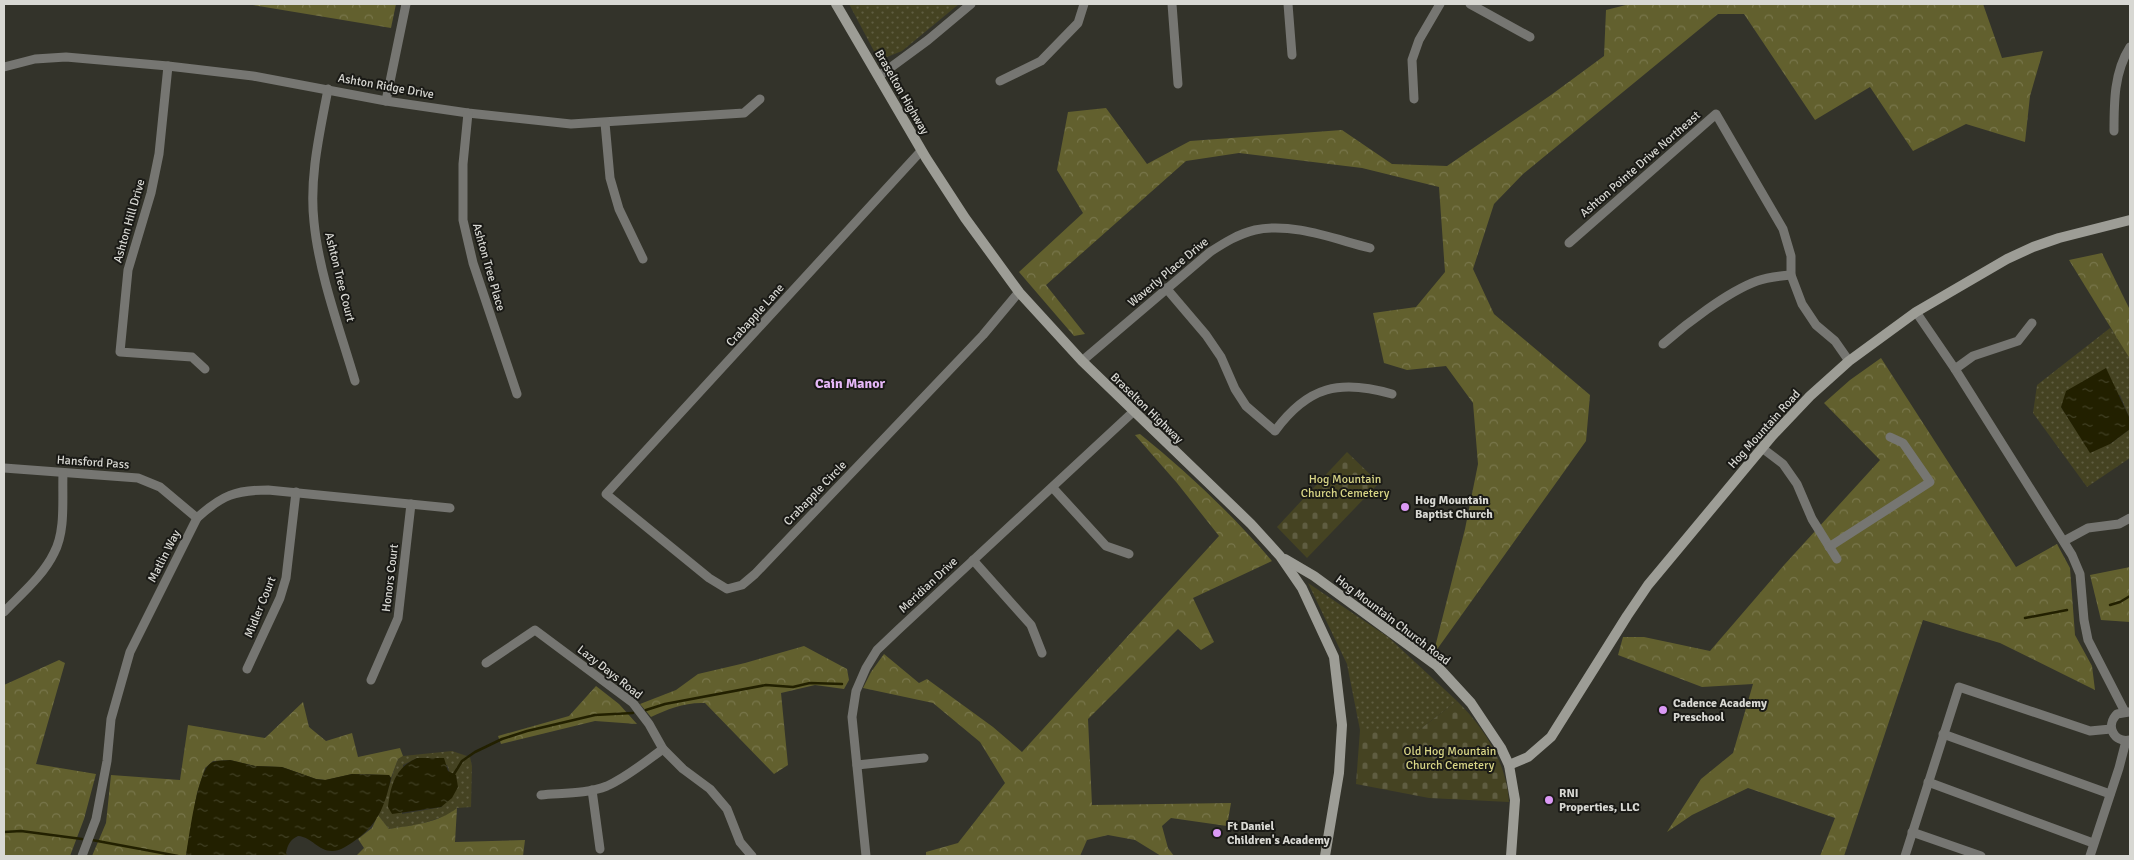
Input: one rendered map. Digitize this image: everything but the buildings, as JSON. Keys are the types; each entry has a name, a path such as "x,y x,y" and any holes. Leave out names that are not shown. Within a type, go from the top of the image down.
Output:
{"street":[{"path":"386,101 406,4"},
{"name":"Braselton Highway","path":"836,4 922,151 965,218 1019,292 1082,361 1251,524 1280,556 1302,588 1334,657 1342,726 1339,773 1325,856"},
{"path":"879,76 928,40 971,4"},
{"path":"1000,81 1041,60 1078,23 1084,4"},
{"path":"1172,4 1178,84"},
{"path":"1288,4 1292,55"},
{"path":"1414,99 1412,60 1419,40 1440,4"},
{"path":"1470,4 1530,37"},
{"path":"2114,131 2114,94 2121,64 2130,47"},
{"name":"Ashton Ridge Drive","path":"4,67 35,59 66,57 168,66 253,76 386,101 468,113 570,124 744,113 760,99"},
{"name":"Ashton Hill Drive","path":"168,66 160,154 151,193 128,270 120,352 192,357 205,369"},
{"name":"Ashton Tree Court","path":"328,89 315,165 314,220 318,251 355,381"},
{"name":"Ashton Tree Place","path":"468,113 463,164 463,220 473,263 517,394"},
{"name":"Ashton Pointe Drive Northeast","path":"1569,243 1716,114 1784,229 1791,256 1791,275 1802,304 1816,325 1835,341 1848,361"},
{"path":"604,123 610,178 619,209 643,259"},
{"name":"Crabapple Lane","path":"606,494 922,151"},
{"name":"Hog Mountain Road","path":"1509,766 1528,757 1550,737 1648,585 1762,448 1810,396 1848,361 1916,312 2033,247 2059,238 2130,220"},
{"name":"Waverly Place Drive","path":"1082,361 1166,288 1210,252 1231,238 1255,230 1281,228 1312,233 1370,248"},
{"path":"1663,344 1691,322 1745,286 1768,278 1791,275"},
{"path":"1166,288 1206,335 1221,357 1235,389 1246,406 1275,431 1296,406 1312,396 1329,389 1345,386 1368,387 1392,394"},
{"name":"Crabapple Circle","path":"606,494 708,578 726,589 742,585 755,574 983,335 1019,292"},
{"path":"1916,312 1955,369 2064,540 2080,574 2084,620 2088,640 2127,712 2113,718 2111,729 2114,736 2128,740 2090,856"},
{"path":"1955,369 1973,356 2018,341 2032,323"},
{"name":"Meridian Drive","path":"857,765 852,717 856,691 866,668 877,650 1133,412"},
{"path":"1829,547 1930,482 1904,443 1890,437"},
{"path":"1762,448 1783,464 1797,484 1812,519 1837,559"},
{"name":"Hansford Pass","path":"4,468 138,478 160,487 197,518"},
{"path":"4,612 44,570 55,552 61,528 63,473"},
{"path":"1053,488 1106,546 1129,554"},
{"name":"Matlin Way","path":"82,856 96,819 107,761 111,719 130,652 197,518 213,503 242,490 296,492 450,508"},
{"name":"Midler Court","path":"246,669 280,598 286,578 296,492"},
{"name":"Honors Court","path":"372,680 398,618 411,504"},
{"path":"2064,540 2088,528 2119,524 2130,518"},
{"name":"Hog Mountain Church Road","path":"1280,556 1314,576 1436,666 1471,703 1496,741 1509,766 1515,807 1511,856"},
{"path":"973,560 1031,624 1042,653"},
{"name":"Lazy Days Road","path":"486,663 535,630 633,703 649,724 663,749 683,769 710,789 727,809 740,842 752,856"},
{"path":"1905,856 1959,687 2090,731 2111,729"},
{"path":"1944,734 2110,794"},
{"path":"541,795 592,790 619,780 663,749"},
{"path":"866,856 857,765 924,758"},
{"path":"1928,782 2093,843"},
{"path":"592,790 600,849"},
{"path":"1912,832 1982,856"}],"green space":[{"path":"247,4 396,4 391,28"},
{"path":"849,4 959,4 902,51 887,57 874,51"},
{"path":"1630,4 1983,4 2002,58 2043,51 2030,96 2025,142 1966,124 1913,151 1870,87 1815,120 1744,14 1718,14 1523,174 1494,204 1473,269 1494,314 1590,395 1586,441 1433,655 1465,529 1478,464 1473,403 1446,366 1407,370 1384,363 1373,313 1416,307 1445,272 1439,187 1362,168 1239,153 1186,161 1046,285 1085,334 1074,336 1019,272 1083,213 1057,170 1068,112 1106,108 1147,164 1190,141 1342,130 1392,164 1447,166 1551,95 1604,56 1606,10"},
{"path":"2102,253 2130,310 2130,359 2069,260"},
{"path":"2110,328 2123,344 2130,359 2130,419 2120,395 2061,407 2074,427 2110,444 2130,429 2130,458 2087,487 2033,413 2037,385"},
{"path":"1881,358 2016,567 2057,544 2070,568 2075,635 2092,666 2095,690 2000,643 1923,620 1844,856 1820,856 1835,818 1748,788 1692,815 1667,832 1701,779 1733,753 1753,684 1702,687 1618,655 1623,637 1644,637 1710,651 1785,564 1880,460 1824,403 1850,380"},
{"path":"1140,434 1209,494 1272,561 1193,598 1214,642 1201,650 1178,629 1088,719 1092,805 1231,803 1227,826 1171,818 1162,826 1168,848 1174,856 1161,856 1135,840 1108,835 1087,840 1080,856 926,856 926,852 958,843 1005,783 980,742 933,703 863,688 871,672 884,654 919,683 927,679 993,727 1022,752 1219,536 1177,483 1135,435"},
{"name":"Hog Mountain Church Cemetery","path":"1347,452 1379,483 1307,558 1277,527"},
{"path":"2130,567 2130,622 2101,620 2090,575"},
{"path":"1308,583 1388,637 1457,701 1419,730 1360,730 1347,664"},
{"path":"804,646 847,669 849,680 844,689 815,685 781,693 788,765 774,774 705,703 677,707 651,717 640,704 676,690 698,674"},
{"path":"59,660 65,663 36,764 96,774 84,819 70,856 4,856 4,685"},
{"path":"596,686 619,704 637,724 595,721 501,744 498,736 569,716"},
{"name":"Old Hog Mountain Church Cemetery","path":"1457,701 1485,734 1499,760 1504,774 1509,802 1429,798 1356,784 1360,730 1419,730"},
{"path":"303,702 309,727 326,741 352,733 358,757 400,748 403,756 398,759 391,778 389,775 352,774 326,780 316,779 282,767 255,766 230,760 213,761 205,768 197,793 186,856 92,856 106,823 111,775 180,780 188,725 265,738"},
{"path":"452,751 470,757 472,766 471,807 457,808 448,815 421,824 389,829 378,815 398,759 403,756","holes":["417,758 447,765 450,773 442,807 402,814 403,765"]},
{"path":"457,808 455,842 525,840 523,856 356,856 364,848 358,839 372,828 378,815 389,829 433,820"}],"water":[{"path":"2106,368 2130,419 2130,429 2110,444 2090,453 2061,407 2066,391"},
{"path":"417,758 444,758 448,771 456,775 458,787 452,798 441,807 392,814 388,807 395,778 404,767"},
{"path":"230,760 255,766 282,767 316,779 325,780 352,774 389,775 391,778 383,806 374,822 362,836 341,849 335,851 323,849 298,836 289,845 286,853 288,856 186,856 198,791 206,769 213,762"}],"waterway":[{"path":"2110,605 2130,596"},
{"path":"2025,618 2067,610"},
{"path":"646,710 665,704 766,685 793,687 810,683 842,684"},
{"path":"451,776 462,761 475,752 502,739 595,715 633,713"},
{"path":"4,832 21,831 82,839"},
{"path":"92,840 178,856"}],"place":[{"name":"Hog Mountain Baptist Church","path":"1405,507"},
{"name":"Cadence Academy Preschool","path":"1663,710"},
{"name":"RNI Properties, LLC","path":"1549,800"},
{"name":"Ft Daniel Children's Academy","path":"1217,833"}],"district":[{"name":"Cain Manor","path":"850,383"}]}
